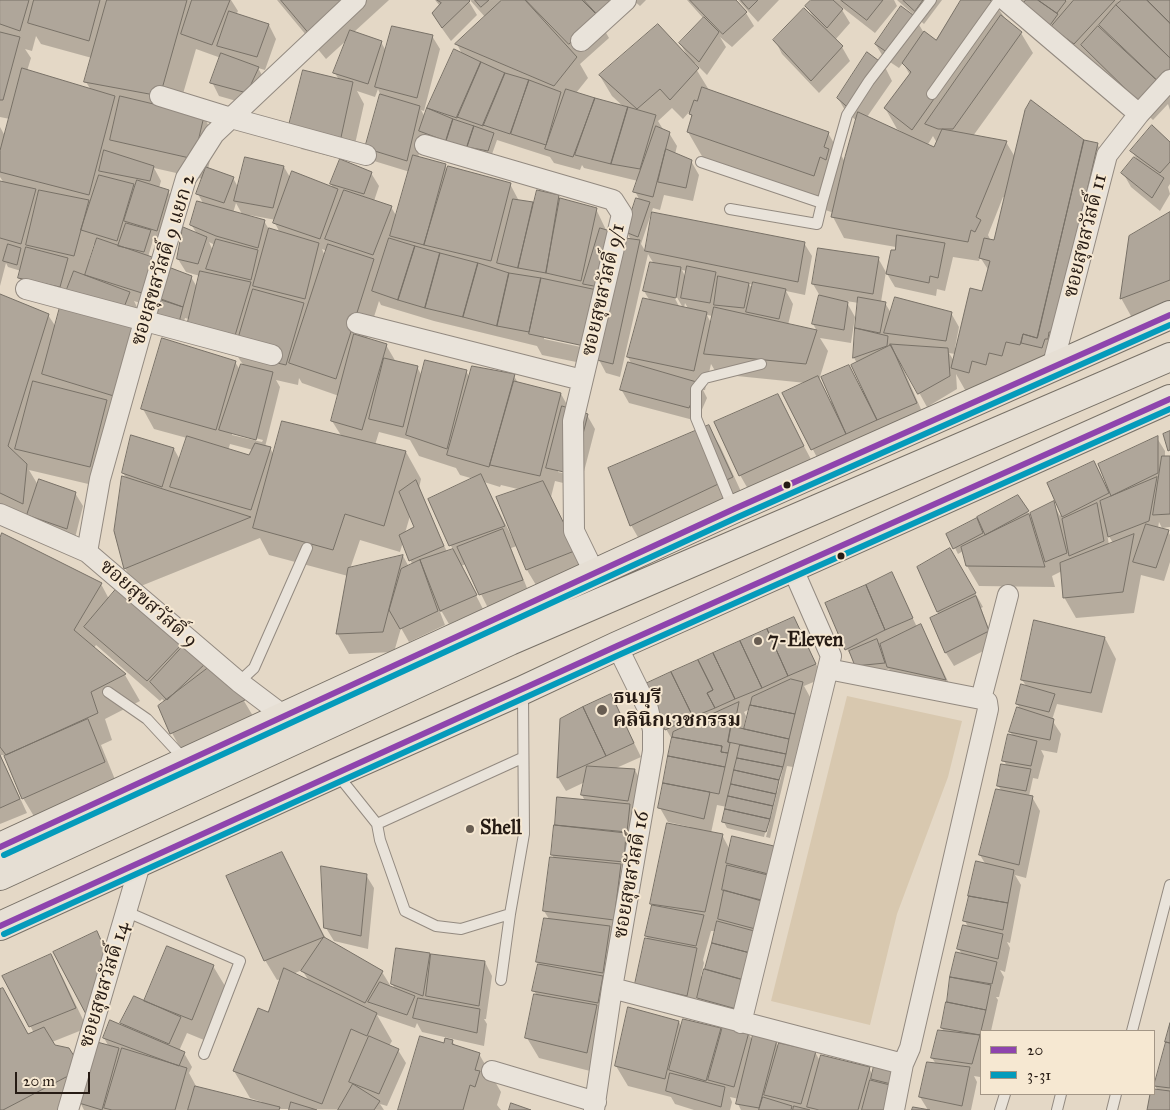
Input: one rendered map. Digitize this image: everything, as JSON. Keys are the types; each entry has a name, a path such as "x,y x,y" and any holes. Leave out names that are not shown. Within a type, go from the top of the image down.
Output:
{"main road":[{"path":"0,847 594,572 1052,368 1096,346 1170,315"},
{"path":"0,876 510,641 1170,357"},
{"path":"0,926 1170,398"}],"street":[{"name":"ซอยสุขสวัสดิ์ 9 แยก 2","path":"87,552 100,480 186,178 214,134 356,0"},
{"path":"581,42 626,0"},
{"path":"1005,0 1139,114"},
{"name":"ซอยสุขสวัสดิ์ 11","path":"1052,368 1107,155 1139,114 1170,80"},
{"path":"160,96 231,118 366,155"},
{"name":"ซอยสุขสวัสดิ์ 9/1","path":"425,144 613,200 622,214 572,421 574,531 594,572"},
{"path":"26,289 272,355"},
{"path":"357,323 582,380"},
{"name":"ซอยสุขสวัสดิ์ 9","path":"0,514 87,552 239,682 284,716"},
{"path":"741,1022 831,656 792,567"},
{"path":"981,699 1008,595"},
{"name":"ซอยสุขสวัสดิ์ 16","path":"595,1106 612,988 653,750 653,730 648,710 617,646"},
{"path":"828,669 981,699 987,702 988,709 910,1048 903,1064 894,1110"},
{"name":"ซอยสุขสวัสดิ์ 14","path":"68,1110 141,861"},
{"path":"612,988 903,1064"},
{"path":"492,1071 595,1106"}],"lane":[{"path":"730,209 817,224 846,115 868,81 931,0"},
{"path":"932,94 1000,0"},
{"path":"702,162 822,203"},
{"path":"734,509 696,418 696,389 705,378 761,364"},
{"path":"239,682 254,668 306,548"},
{"path":"501,980 524,834 523,690"},
{"path":"108,692 147,719 186,761"},
{"path":"377,824 522,758"},
{"path":"336,773 377,824 380,840 405,911 436,926 461,929 510,914"},
{"path":"1132,1030 1170,885"},
{"path":"127,912 240,961 204,1054"},
{"path":"1000,1110 1005,1095"},
{"path":"1057,1110 1062,1095"},
{"path":"1112,1110 1116,1095"}],"shaded area":[{"path":"847,696 962,721 948,777 897,914 870,1025 771,1001"}],"building":[{"path":"0,0 29,0 20,31 0,24"},
{"path":"34,0 100,0 89,41 28,23"},
{"path":"107,0 187,0 160,96 84,82"},
{"path":"192,0 230,0 212,45 181,34"},
{"path":"281,0 356,0 314,39"},
{"path":"437,0 470,1 442,28 432,13 441,3"},
{"path":"475,0 489,0 481,7"},
{"path":"502,0 525,0 577,57 554,86 455,44"},
{"path":"526,0 582,0 598,16 569,44"},
{"path":"584,0 612,0 599,16"},
{"path":"690,0 736,0 747,12 723,34"},
{"path":"741,0 758,0 749,9"},
{"path":"811,0 833,0 843,9 827,28 805,6"},
{"path":"841,0 883,0 867,20"},
{"path":"903,0 923,0 915,11"},
{"path":"961,0 990,0 999,7 912,130 884,108 911,72 902,63 924,31 936,40"},
{"path":"1026,0 1038,0 1058,14 1048,28 1021,6"},
{"path":"1038,0 1065,0 1066,1 1057,13"},
{"path":"1074,0 1115,0 1074,44 1051,27"},
{"path":"1122,0 1147,0 1170,23 1170,58 1116,5"},
{"path":"1147,0 1170,0 1170,23"},
{"path":"1116,5 1170,58 1170,80 1164,87 1099,25"},
{"path":"901,6 917,18 891,55 875,44"},
{"path":"804,8 843,46 811,81 773,40"},
{"path":"229,11 269,24 257,57 217,46"},
{"path":"1001,15 1022,32 953,129 938,129 925,124"},
{"path":"704,17 719,32 699,62 679,43"},
{"path":"658,24 699,68 670,100 660,89 637,109 599,75"},
{"path":"392,26 433,35 417,98 375,87"},
{"path":"1098,26 1164,87 1145,108 1081,45"},
{"path":"350,30 382,41 368,84 333,73"},
{"path":"0,32 20,37 3,100 0,100"},
{"path":"454,49 481,62 457,118 427,108"},
{"path":"867,52 886,66 853,112 837,98"},
{"path":"221,53 259,67 247,93 210,83"},
{"path":"481,62 505,73 483,126 457,117"},
{"path":"22,68 115,96 89,195 0,172 0,151"},
{"path":"303,70 353,82 340,142 288,129"},
{"path":"505,73 529,80 510,134 483,125"},
{"path":"529,80 561,92 546,145 511,134"},
{"path":"702,87 829,132 824,147 829,149 826,160 820,157 814,176 687,132 692,115 689,114 694,100 697,101"},
{"path":"566,89 595,98 573,157 545,149"},
{"path":"380,94 420,106 407,161 365,148"},
{"path":"120,96 204,116 194,159 110,140"},
{"path":"595,98 628,107 611,164 575,155"},
{"path":"1031,100 1084,140 1037,338 1023,334 1020,345 1006,342 1002,356 989,353 986,365 972,361 969,373 951,368 970,288 982,291 990,261 979,258 984,238 994,240 1025,110"},
{"path":"628,107 656,115 640,169 611,164"},
{"path":"427,108 453,119 446,141 419,131"},
{"path":"858,112 934,147 942,129 1007,141 976,217 981,220 975,232 971,230 968,242 831,217"},
{"path":"453,119 474,126 467,147 446,141"},
{"path":"1152,125 1170,142 1170,162 1160,173 1130,151"},
{"path":"474,126 494,133 488,151 467,147"},
{"path":"656,126 670,132 653,197 633,192"},
{"path":"1084,140 1098,143 1052,332 1049,332 1048,339 1045,339 1042,348 1021,343 1023,334 1037,338"},
{"path":"666,149 692,160 686,188 658,182"},
{"path":"104,150 154,166 150,181 99,171"},
{"path":"413,155 446,164 424,245 390,236"},
{"path":"245,157 284,166 273,208 234,201"},
{"path":"1134,157 1164,178 1152,198 1121,173"},
{"path":"340,159 372,172 364,194 330,184"},
{"path":"448,166 511,183 491,261 424,245"},
{"path":"206,167 234,177 224,203 196,194"},
{"path":"292,171 338,189 320,239 273,223"},
{"path":"99,175 134,184 117,241 81,230"},
{"path":"137,180 169,190 157,231 124,221"},
{"path":"0,181 36,189 21,244 0,238"},
{"path":"39,190 89,200 74,256 26,245"},
{"path":"344,190 392,206 373,255 325,239"},
{"path":"537,190 559,195 546,273 518,268"},
{"path":"560,198 597,208 581,281 546,273"},
{"path":"636,198 650,202 638,237 625,232"},
{"path":"513,199 533,202 518,268 497,263"},
{"path":"197,201 265,220 258,248 216,236 190,225"},
{"path":"652,212 805,242 798,282 645,251"},
{"path":"1170,212 1170,280 1120,299 1129,236"},
{"path":"126,223 151,230 144,252 118,246"},
{"path":"183,227 207,237 198,264 177,259"},
{"path":"269,228 319,243 305,299 253,286"},
{"path":"600,228 617,233 604,288 583,284"},
{"path":"897,235 945,243 938,278 930,276 929,283 886,274 891,250 895,250"},
{"path":"97,238 155,258 145,294 85,275"},
{"path":"389,238 415,246 398,300 372,291"},
{"path":"625,238 640,240 613,364 597,360"},
{"path":"216,239 258,250 251,280 206,269"},
{"path":"8,244 21,248 17,265 3,261"},
{"path":"328,244 374,259 336,379 289,363"},
{"path":"415,246 440,253 425,308 398,300"},
{"path":"26,247 68,258 60,287 18,278"},
{"path":"818,248 879,257 873,294 812,284"},
{"path":"440,253 478,263 463,317 425,308"},
{"path":"650,262 681,267 676,298 643,291"},
{"path":"478,263 509,273 497,326 463,317"},
{"path":"687,266 716,272 710,303 681,298"},
{"path":"171,268 192,276 183,307 161,299"},
{"path":"74,271 130,292 121,315 64,297"},
{"path":"200,271 251,282 234,339 187,326"},
{"path":"509,273 541,278 529,332 497,326"},
{"path":"718,276 749,283 744,308 714,305"},
{"path":"541,278 597,290 584,346 529,334"},
{"path":"753,282 786,289 779,319 746,312"},
{"path":"253,289 304,303 286,365 234,353"},
{"path":"0,294 49,314 8,446 27,464 23,504 0,493"},
{"path":"819,295 848,302 844,330 812,324"},
{"path":"858,297 886,302 880,333 855,328"},
{"path":"895,297 952,312 946,341 884,333"},
{"path":"643,298 707,312 694,371 627,357"},
{"path":"161,300 183,307 177,330 156,320"},
{"path":"60,307 135,328 117,397 42,374"},
{"path":"714,307 817,330 806,364 704,354"},
{"path":"855,328 888,336 887,346 853,358"},
{"path":"354,334 387,344 362,430 331,421"},
{"path":"162,338 236,361 216,430 141,409"},
{"path":"890,344 948,348 950,376 918,394"},
{"path":"891,345 917,403 877,420 851,365"},
{"path":"384,358 418,366 403,427 369,419"},
{"path":"425,360 467,370 447,449 406,435"},
{"path":"628,362 700,383 689,408 620,390"},
{"path":"241,364 273,372 256,440 219,430"},
{"path":"849,365 877,420 846,434 821,377"},
{"path":"472,366 515,374 489,467 447,455"},
{"path":"818,376 846,434 811,450 782,393"},
{"path":"33,381 107,400 90,467 15,449"},
{"path":"514,381 561,393 540,476 490,465"},
{"path":"778,394 804,446 739,476 714,422"},
{"path":"562,406 588,414 573,474 546,468"},
{"path":"282,421 406,451 384,526 345,514 333,550 253,528"},
{"path":"709,425 733,477 630,526 608,468"},
{"path":"1170,431 1170,450 1168,451 1163,434"},
{"path":"131,435 174,448 162,487 122,473"},
{"path":"187,436 249,455 255,443 271,447 251,510 170,487"},
{"path":"1158,436 1158,473 1111,496 1098,464"},
{"path":"1162,456 1170,456 1170,514 1153,515"},
{"path":"1094,461 1109,493 1062,517 1047,483"},
{"path":"481,474 505,526 449,546 428,499"},
{"path":"122,476 251,517 124,569 114,531"},
{"path":"1157,477 1149,521 1108,537 1100,501"},
{"path":"39,479 76,492 67,529 27,515"},
{"path":"416,480 444,546 409,561 399,535 414,527 399,492"},
{"path":"543,481 577,550 526,570 496,497"},
{"path":"1018,495 1029,511 985,535 977,517"},
{"path":"1054,501 1067,553 1045,562 1030,513"},
{"path":"1097,503 1104,541 1069,556 1062,519"},
{"path":"1029,514 1045,567 966,566 961,547"},
{"path":"977,518 983,533 953,549 946,534"},
{"path":"1146,524 1169,530 1156,568 1133,562"},
{"path":"503,529 523,580 479,595 457,547"},
{"path":"2,533 102,583 74,630 126,674 91,692 98,713 6,755 0,747 0,538"},
{"path":"1134,534 1123,592 1063,598 1060,563"},
{"path":"950,548 976,593 937,612 917,567"},
{"path":"453,549 477,595 440,611 420,560"},
{"path":"403,555 383,632 336,634 348,568"},
{"path":"420,560 438,611 400,629 389,610 401,569"},
{"path":"892,572 913,618 885,630 866,585"},
{"path":"866,585 885,630 845,650 825,603"},
{"path":"117,588 183,643 147,681 84,627"},
{"path":"976,596 989,631 945,653 930,618"},
{"path":"794,617 816,664 788,676 767,629"},
{"path":"1034,620 1105,637 1091,693 1021,680"},
{"path":"921,624 946,680 887,667 880,644"},
{"path":"767,629 788,676 762,688 740,641"},
{"path":"877,639 885,663 855,666 849,651"},
{"path":"740,641 762,688 735,699 713,653"},
{"path":"185,644 207,662 167,700 150,682"},
{"path":"713,653 735,699 715,708 707,693 713,690 698,660"},
{"path":"698,660 713,690 707,693 715,708 693,717 671,672"},
{"path":"212,665 245,700 170,734 158,706"},
{"path":"671,672 693,717 665,730 643,685"},
{"path":"791,679 803,682 795,714 750,705 752,697"},
{"path":"1021,684 1055,694 1049,712 1016,704"},
{"path":"611,694 634,743 606,756 583,707"},
{"path":"739,702 734,727 731,726 728,753 721,752 722,746 672,737 673,732"},
{"path":"750,705 795,714 789,739 744,729"},
{"path":"583,707 606,756 557,778 560,719"},
{"path":"1017,707 1054,719 1050,740 1009,732"},
{"path":"88,719 105,762 22,799 4,756"},
{"path":"731,726 789,739 786,754 728,742"},
{"path":"1008,734 1037,741 1031,766 1002,761"},
{"path":"672,737 722,746 721,752 728,753 725,767 668,756"},
{"path":"740,745 786,754 783,767 737,758"},
{"path":"0,755 20,799 0,808"},
{"path":"668,756 725,767 719,794 663,783"},
{"path":"737,758 783,767 779,780 734,770"},
{"path":"1001,764 1031,769 1026,791 997,786"},
{"path":"587,766 635,769 628,801 581,795"},
{"path":"734,770 779,780 776,794 731,784"},
{"path":"663,783 710,792 704,819 658,808"},
{"path":"731,784 776,794 773,806 728,796"},
{"path":"996,789 1033,796 1019,865 979,855"},
{"path":"728,796 773,806 770,819 725,809"},
{"path":"557,797 630,804 627,832 555,825"},
{"path":"725,809 770,819 766,832 722,822"},
{"path":"667,823 723,834 705,912 650,904"},
{"path":"554,825 626,833 624,862 551,855"},
{"path":"732,836 778,847 772,875 726,863"},
{"path":"282,852 324,937 264,961 226,876"},
{"path":"550,857 621,864 614,920 543,911"},
{"path":"976,861 1014,870 1008,903 968,896"},
{"path":"727,865 772,876 765,901 722,890"},
{"path":"321,866 367,874 361,936 324,928"},
{"path":"724,890 765,902 759,930 718,919"},
{"path":"969,896 1008,903 1003,930 963,921"},
{"path":"652,905 704,915 696,946 645,936"},
{"path":"544,918 610,926 603,973 536,962"},
{"path":"717,921 758,932 754,954 712,943"},
{"path":"963,925 1003,934 998,959 957,949"},
{"path":"97,931 107,954 87,1016 53,952"},
{"path":"324,937 383,971 365,1003 301,971"},
{"path":"645,938 697,948 687,996 635,984"},
{"path":"712,943 754,954 748,981 705,969"},
{"path":"167,946 214,965 192,1020 144,1001"},
{"path":"396,948 430,953 423,996 391,984"},
{"path":"956,952 997,962 992,984 950,977"},
{"path":"51,954 76,1008 29,1027 2,976"},
{"path":"431,954 485,961 479,1006 426,996"},
{"path":"538,964 603,976 598,1003 532,991"},
{"path":"284,968 377,1013 367,1036 351,1029 322,1104 233,1071 258,1008 268,1012"},
{"path":"704,969 747,981 740,1010 697,998"},
{"path":"950,977 991,985 986,1010 947,1002"},
{"path":"380,982 415,996 407,1015 368,1002"},
{"path":"3,988 28,1034 44,1027 55,1045 69,1048 74,1056 68,1076 0,1110 0,989"},
{"path":"534,994 597,1005 587,1053 525,1038"},
{"path":"134,996 181,1017 169,1044 120,1023"},
{"path":"418,998 480,1009 477,1033 413,1018"},
{"path":"946,1002 986,1010 980,1035 941,1028"},
{"path":"628,1007 679,1021 665,1079 615,1066"},
{"path":"683,1019 721,1028 706,1081 669,1070"},
{"path":"110,1020 185,1052 179,1066 103,1038"},
{"path":"1170,1023 1170,1043 1165,1042"},
{"path":"723,1026 749,1032 734,1087 708,1080"},
{"path":"938,1030 980,1035 972,1064 931,1058"},
{"path":"753,1035 777,1040 759,1108 736,1104"},
{"path":"369,1036 399,1049 379,1094 349,1082"},
{"path":"420,1036 444,1043 445,1038 453,1040 452,1044 480,1053 475,1070 480,1071 475,1087 470,1085 463,1110 398,1110"},
{"path":"97,1042 119,1048 102,1110 79,1103"},
{"path":"1166,1042 1170,1043 1170,1088 1155,1086"},
{"path":"779,1043 816,1051 801,1104 764,1095"},
{"path":"122,1048 187,1068 175,1110 112,1110 104,1108"},
{"path":"821,1055 870,1067 858,1110 819,1110 807,1107"},
{"path":"927,1062 970,1067 962,1106 919,1097"},
{"path":"874,1066 899,1072 895,1085 871,1079"},
{"path":"670,1073 725,1087 721,1107 666,1091"},
{"path":"870,1080 894,1086 889,1110 862,1110"},
{"path":"353,1084 380,1101 374,1110 338,1110"},
{"path":"195,1086 280,1107 279,1110 188,1110"},
{"path":"1155,1089 1170,1091 1170,1110 1147,1110 1150,1095 1155,1095"},
{"path":"763,1097 792,1106 791,1110 759,1110"},
{"path":"291,1102 317,1110 289,1110"},
{"path":"511,1103 531,1110 509,1110"},
{"path":"794,1106 810,1110 793,1110"},
{"path":"913,1107 930,1110 912,1110"}],"transit line":[{"name":"20","path":"0,847 734,509 1170,315"},
{"name":"3-31","path":"4,855 738,517 1170,325"},
{"name":"20","path":"0,926 617,646 1170,399"},
{"name":"3-31","path":"4,934 621,654 1170,409"}],"place":[{"name":"7-Eleven","path":"758,641"},
{"name":"ธนบุรี คลินิกเวชกรรม","path":"602,710"},
{"name":"Shell","path":"470,829"}]}
